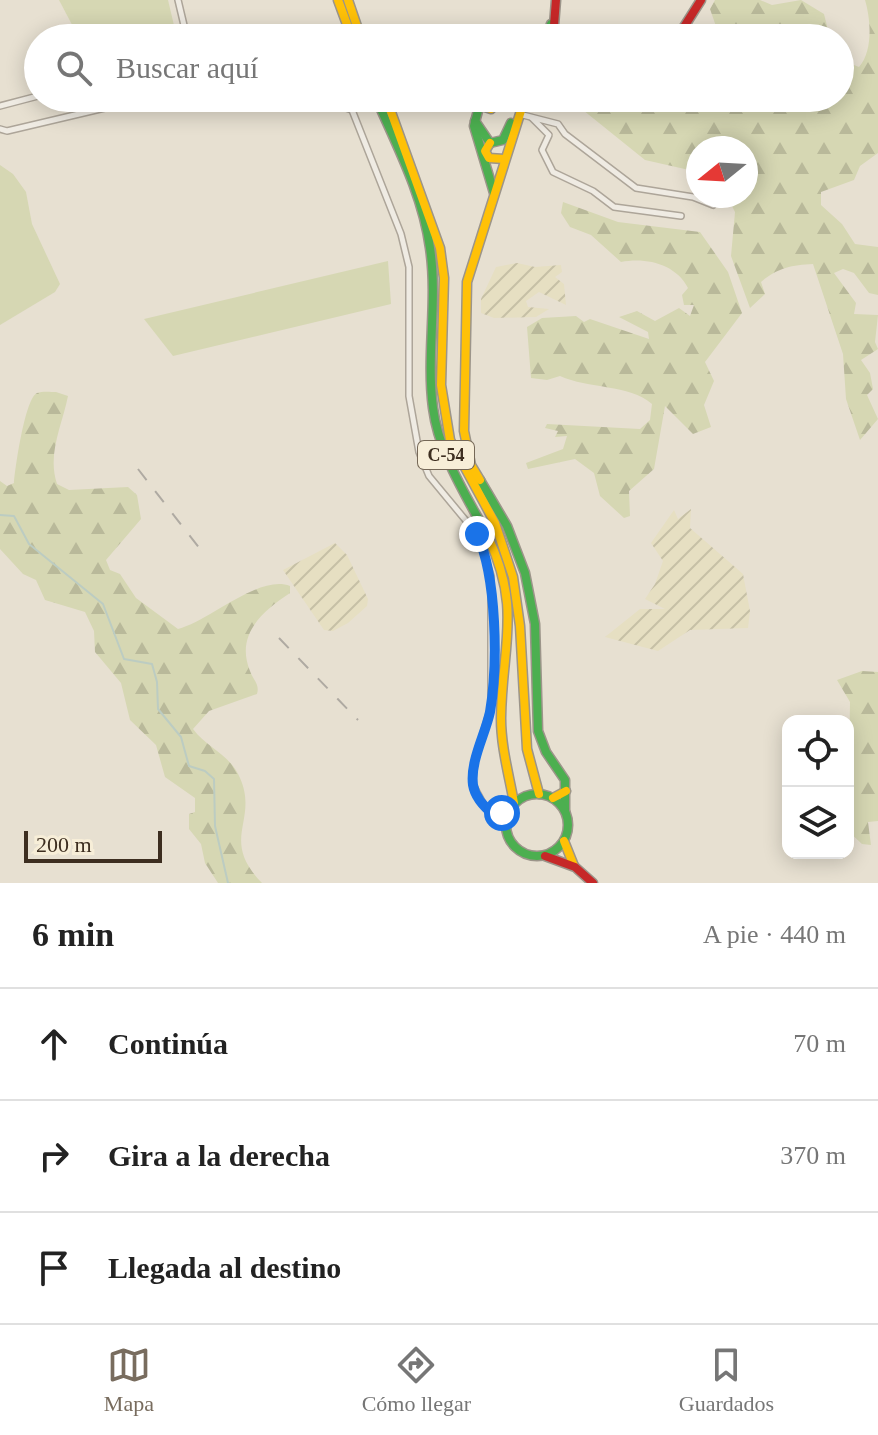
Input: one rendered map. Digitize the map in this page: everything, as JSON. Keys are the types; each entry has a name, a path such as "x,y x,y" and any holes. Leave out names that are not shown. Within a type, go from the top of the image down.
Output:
{"main road":[{"path":"338,0 347,24"},
{"path":"348,0 356,24"},
{"path":"686,24 701,0"},
{"path":"553,24 556,4"},
{"name":"C-54","path":"386,112 430,245 434,295 431,374 440,441 491,538 508,591 510,633 501,722 512,807"},
{"name":"C-54","path":"387,112 440,248 444,278 441,385 450,440 495,523 513,577 518,604 527,749 539,794"},
{"path":"478,112 475,118 494,193"},
{"path":"520,112 465,299 467,452 477,478 507,526 525,573 535,624 538,731 546,752 565,780 565,810 569,826 564,841 545,856"},
{"path":"504,159 489,158 485,151 490,143 503,140 519,116"},
{"path":"475,118 482,136 490,143"},
{"path":"553,798 566,791"},
{"path":"565,810 553,798 539,794 512,807 506,828 519,851 575,867 593,883"},
{"path":"564,841 575,867"}],"street":[{"path":"178,0 184,24"},
{"path":"0,106 24,100"},
{"path":"0,129 7,131 84,112"},
{"path":"353,112 396,221 409,267 409,396 419,452 429,476 477,534 491,576 491,707 473,768 473,785 485,807 506,828"},
{"path":"519,116 558,124 565,134 636,188 686,196"},
{"path":"531,117 549,135 542,150 553,172 593,191 614,207 681,216"},
{"path":"494,815 512,807"}],"shaded area":[{"path":"517,263 535,267 561,265 562,272 555,277 564,284 566,305 539,292 526,301 528,307 549,309 536,317 494,318 481,313 481,299 496,267"},
{"path":"691,509 690,528 743,574 750,611 748,628 690,630 658,651 605,637 640,609 665,609 645,599 655,584 663,561 651,543 674,510 678,519"},
{"path":"335,543 347,555 368,599 367,606 348,623 333,631 324,630 283,570"}],"green space":[{"path":"59,0 168,0 174,24 72,24"},
{"path":"715,0 760,0 772,5 801,0 824,14 826,24 715,24 710,9"},
{"path":"865,0 878,0 878,153 860,166 854,180 821,192 821,205 842,224 855,244 878,247 878,295 869,293 854,273 843,269 834,273 856,303 854,314 878,315 875,342 878,349 861,360 870,373 873,389 867,395 878,419 860,440 846,399 843,354 813,264 785,268 767,277 761,282 765,294 750,308 731,256 733,208 758,208 758,136 686,136 686,169 645,160 585,112 854,112 854,65 859,67 867,53 869,26"},
{"path":"0,165 13,174 26,192 32,224 60,284 55,292 0,325"},
{"path":"563,202 618,222 700,232 728,272 742,313 705,362 714,381 704,405 711,427 693,434 665,406 654,469 629,491 630,516 624,518 600,496 594,473 575,459 528,469 526,463 563,449 567,436 555,437 558,431 545,428 547,424 640,429 650,420 652,404 632,393 560,376 547,380 531,378 527,327 542,318 576,316 584,322 590,319 649,339 648,332 619,317 637,311 655,321 679,308 690,316 694,305 684,305 682,295 688,288 676,273 650,262 621,262 591,235 570,227 561,213"},
{"path":"388,261 391,304 173,356 144,319"},
{"path":"39,392 68,396 56,440 54,473 57,484 69,490 128,487 137,495 141,519 106,560 110,570 120,574 136,598 178,629 249,592 278,584 290,586 290,593 262,616 249,635 246,658 257,685 257,694 209,711 193,729 230,763 240,778 245,793 243,854 249,868 262,883 218,883 205,863 201,844 189,829 189,814 195,812 195,798 165,777 156,745 130,720 121,683 95,652 94,631 85,612 45,600 36,580 23,574 0,549 0,481 7,486 14,483 21,435 33,398"},
{"path":"862,671 878,672 878,821 868,822 871,845 862,844 854,837 854,715 850,715 850,702 837,680"}],"waterway":[{"path":"0,515 14,516 29,544 103,604 124,659 152,664 157,682 158,709 181,737 189,766 205,771 214,779 215,826 228,883"}],"railway":[{"path":"138,469 200,549"},
{"path":"279,638 358,720"}],"traffic: fast":[{"path":"382,112 408,171 427,228 433,288 431,388 436,425 455,475 488,537"},
{"path":"478,112 474,126 494,193"},
{"path":"475,121 490,143 503,140 511,123"},
{"path":"480,480 507,526 525,573 535,624 538,731 546,752 565,780 565,810"},
{"path":"531,794 543,794 559,803 566,813 568,825 566,837 559,847 543,856 531,856 511,842 506,831 506,819 520,799 531,794"}],"traffic: slow":[{"path":"338,0 347,24"},
{"path":"348,0 356,24"},
{"path":"391,112 440,248 444,278 441,385 450,440 495,523 513,577 520,626 527,749 539,794"},
{"path":"480,480 471,465 464,431 467,282 521,112"},
{"path":"490,143 485,151 489,158 504,159"},
{"path":"488,537 505,585 508,627 501,729 514,803"},
{"path":"553,798 566,791"},
{"path":"564,841 574,866"}],"traffic: jam":[{"path":"554,24 556,0"},
{"path":"686,24 701,0"},
{"path":"545,856 575,867 593,883"}],"route":[{"path":"477,534 491,576 492,681 491,707 473,768 473,785 485,807 494,815 502,813"}]}
